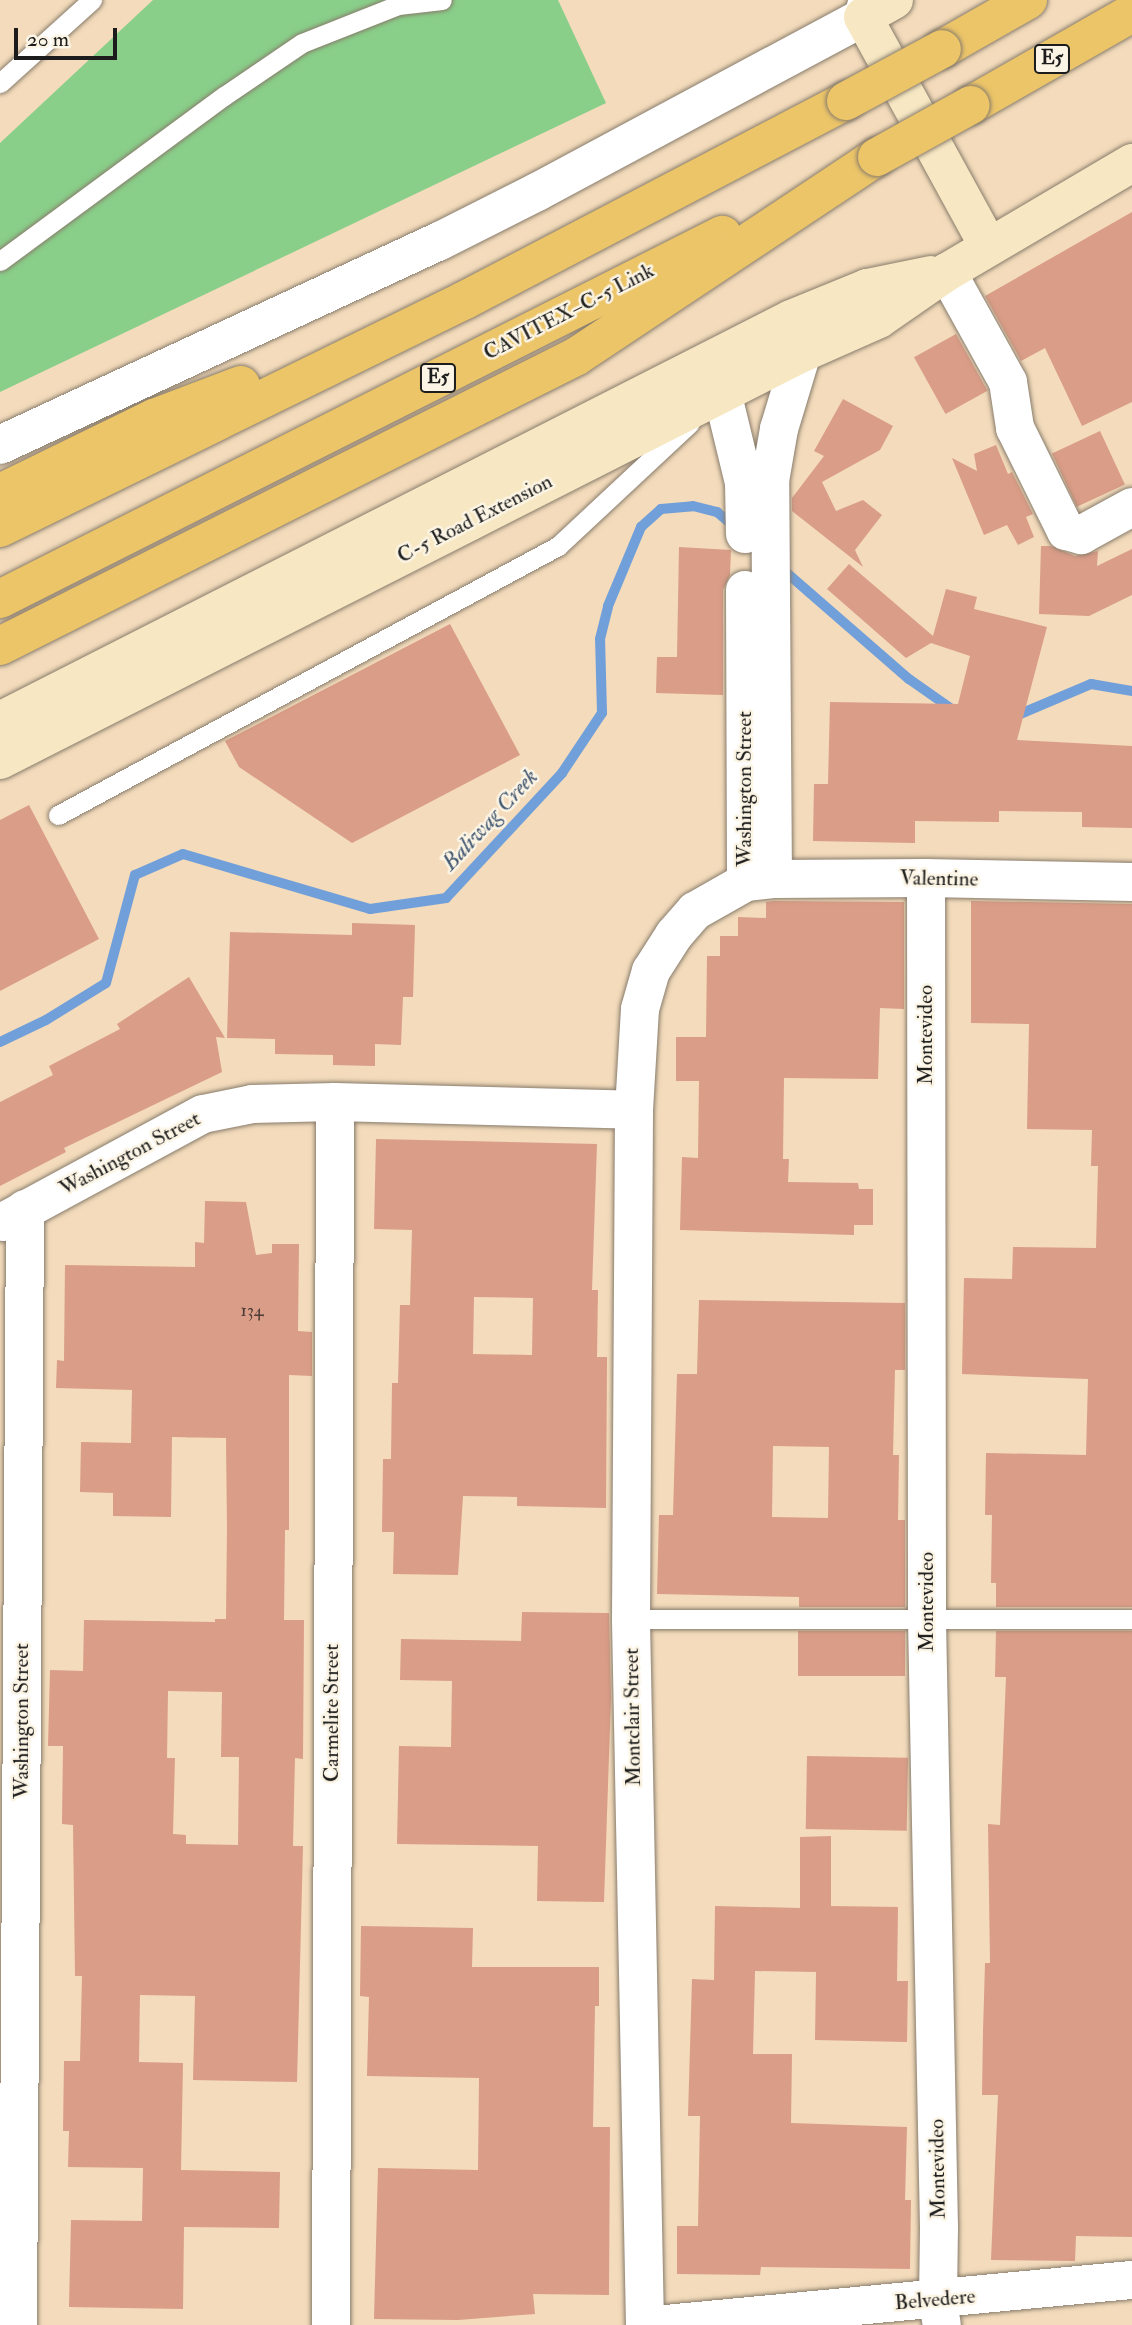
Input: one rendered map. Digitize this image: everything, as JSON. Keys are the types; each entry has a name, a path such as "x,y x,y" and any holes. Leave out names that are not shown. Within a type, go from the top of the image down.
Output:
{"highway":[{"path":"0,528 465,300 846,101 1028,0"},
{"name":"CAVITEX–C-5 Link","path":"0,599 877,157 1132,13"},
{"path":"0,646 577,356 877,157"},
{"path":"0,493 154,418 465,300"}],"main road":[{"path":"875,6 989,247"},
{"name":"C-5 Road Extension","path":"0,721 713,356 879,319 947,272 1132,163"},
{"name":"C-5 Road Extension","path":"0,760 722,394 796,336"}],"street":[{"path":"0,446 464,229 875,6"},
{"path":"947,272 1008,382 1012,418 1066,531 1081,536 1132,507"},
{"name":"Washington Street","path":"18,2325 13,1217 203,1114 252,1104 335,1101 634,1110 640,1009 651,971 674,935 695,911 759,880 758,508 779,429 796,336"},
{"name":"Washington Street","path":"713,356 744,482 758,508"},
{"name":"Valentine","path":"759,880 926,878 1132,882"},
{"name":"Montevideo","path":"926,878 926,1620 940,2313"},
{"name":"Carmelite Street","path":"331,2325 335,1101"},
{"name":"Montclair Street","path":"634,1110 631,1619 645,2325"},
{"name":"Belvedere","path":"655,2325 940,2313 1132,2280"}],"lane":[{"path":"0,83 92,0"},
{"path":"0,261 224,96 302,43 398,5 442,0"},
{"path":"58,815 558,546 722,394"},
{"path":"631,1619 1132,1619"}],"green space":[{"path":"153,0 558,0 606,103 0,392 0,143"}],"building":[{"path":"1132,212 1132,402 1082,426 1045,348 1021,361 985,296"},
{"path":"956,334 988,391 946,414 914,357"},
{"path":"843,399 893,426 880,450 822,482 836,511 863,500 882,515 855,550 863,567 792,511 792,498 824,456 814,451"},
{"path":"1100,431 1125,484 1077,507 1052,453"},
{"path":"996,445 1008,474 1012,472 1033,514 1026,517 1034,537 1018,545 1007,525 984,535 952,458 977,471 974,454"},
{"path":"1041,546 1051,546 1075,556 1098,551 1097,566 1132,549 1132,595 1089,616 1039,614"},
{"path":"679,547 731,550 730,575 723,590 723,695 656,693 657,657 677,657"},
{"path":"849,564 933,636 946,589 977,597 974,609 1047,627 1017,740 1132,746 1132,828 1082,827 1082,812 999,811 999,822 915,821 915,843 813,841 814,784 828,784 830,702 958,704 970,656 931,643 906,658 827,589"},
{"path":"450,624 520,755 352,843 239,767 225,741"},
{"path":"29,805 99,939 0,991 0,820"},
{"path":"971,901 1132,904 1132,1607 996,1607 996,1583 991,1583 992,1515 985,1515 986,1453 1086,1455 1088,1379 962,1374 964,1278 1012,1279 1013,1247 1096,1248 1098,1166 1091,1166 1092,1130 1027,1129 1029,1024 971,1023"},
{"path":"766,902 904,902 904,1009 880,1008 878,1079 784,1078 783,1159 789,1159 788,1182 858,1183 859,1189 873,1189 873,1225 854,1225 854,1235 680,1230 682,1157 698,1158 699,1081 676,1081 676,1037 706,1037 707,956 720,956 720,936 738,936 738,917 766,918"},
{"path":"352,923 415,925 413,997 403,997 401,1045 375,1044 375,1066 333,1065 333,1055 275,1054 275,1039 227,1038 230,932 352,935"},
{"path":"189,977 225,1038 216,1037 222,1072 64,1148 66,1152 0,1186 0,1102 53,1075 49,1066 120,1029 117,1024"},
{"path":"376,1139 597,1144 592,1290 598,1290 597,1357 607,1357 606,1508 517,1506 517,1497 463,1496 458,1575 393,1574 394,1532 382,1532 383,1459 391,1459 392,1383 398,1383 400,1305 410,1305 412,1230 374,1229","holes":["474,1297 533,1298 532,1355 473,1354"]},
{"path":"205,1201 246,1202 256,1255 272,1253 272,1244 299,1244 298,1331 312,1332 312,1376 289,1375 289,1530 285,1530 284,1620 304,1620 303,1759 295,1758 293,1846 303,1846 297,2082 193,2080 195,1996 140,1995 139,2062 183,2063 181,2170 280,2172 279,2228 184,2227 183,2309 69,2307 71,2220 142,2221 143,2168 68,2167 69,2131 63,2131 64,2061 80,2061 82,1976 75,1976 73,1825 62,1824 63,1746 48,1746 50,1670 83,1671 84,1620 215,1622 215,1619 226,1619 227,1528 226,1438 172,1437 171,1517 113,1516 113,1493 80,1492 81,1442 131,1443 132,1390 56,1388 57,1360 64,1361 65,1265 195,1267 195,1242 204,1243","holes":["168,1691 222,1692 221,1757 239,1757 238,1845 186,1844 186,1835 173,1834 175,1758 167,1758"]},
{"path":"699,1300 905,1303 905,1370 895,1370 893,1455 899,1455 898,1520 905,1520 905,1607 799,1607 799,1597 657,1594 659,1515 673,1515 677,1374 697,1374","holes":["773,1446 829,1447 828,1518 772,1517"]},
{"path":"522,1612 609,1613 611,1698 604,1902 537,1901 538,1846 397,1844 399,1746 451,1747 452,1681 400,1680 401,1639 521,1641"},
{"path":"798,1631 905,1631 905,1676 798,1676"},
{"path":"996,1631 1132,1631 1132,2237 1076,2236 1075,2261 991,2260 998,2095 982,2095 985,1963 990,1963 988,1824 1000,1825 1006,1677 995,1677"},
{"path":"807,1756 908,1758 907,1831 806,1829"},
{"path":"831,1836 831,1906 898,1907 897,1981 908,1981 907,2042 815,2040 816,1972 755,1971 753,2054 792,2054 791,2123 907,2127 905,2200 911,2200 910,2269 761,2267 760,2275 677,2274 677,2226 698,2226 700,2116 688,2116 692,1979 714,1980 715,1906 800,1908 800,1837"},
{"path":"361,1926 473,1928 472,1967 599,1967 599,2006 595,2006 593,2127 610,2127 609,2295 533,2294 535,2314 458,2320 374,2319 378,2168 478,2170 479,2078 367,2076 369,1997 360,1996"}],"waterway":[{"name":"Baliwag Creek","path":"0,1042 46,1020 106,983 135,875 183,854 370,909 446,898 562,773 602,713 600,639 608,606 641,527 661,509 693,506 717,512 736,528"},
{"name":"Baliwag Creek","path":"780,567 909,679 956,712"},
{"name":"Baliwag Creek","path":"1013,717 1091,684 1132,691"}]}
